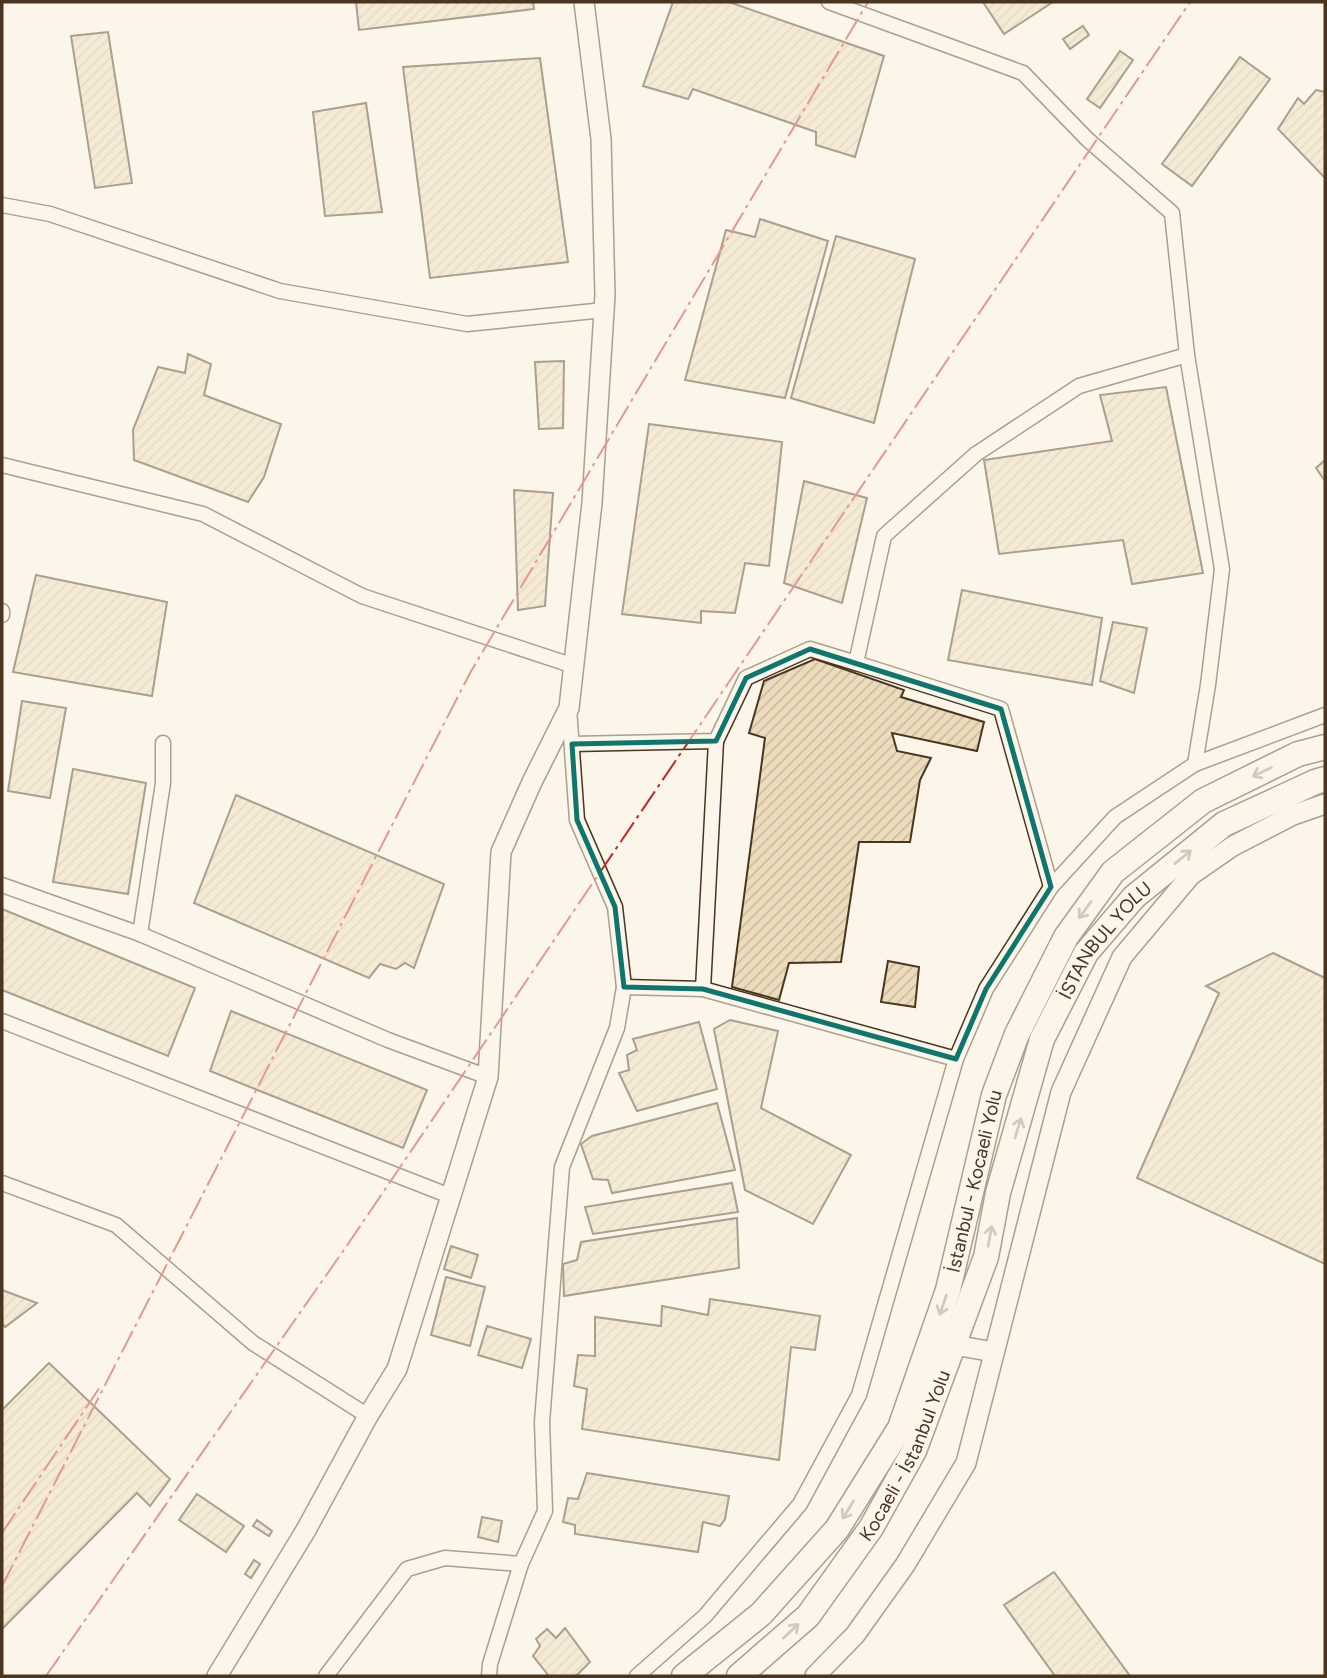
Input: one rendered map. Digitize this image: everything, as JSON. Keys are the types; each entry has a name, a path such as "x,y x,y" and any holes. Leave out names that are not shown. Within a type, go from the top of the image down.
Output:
{"highway":[{"name":"İstanbul - Kocaeli Yolu","path":"684,1676 761,1614 836,1529 900,1428 948,1290 994,1095 1017,1034 1066,937 1113,872 1203,801 1298,754 1325,747"},
{"name":"İSTANBUL YOLU","path":"998,1193 1042,1039 1086,953 1134,897 1224,824 1325,779"},
{"name":"Kocaeli - İstanbul Yolu","path":"739,1676 808,1616 871,1528 914,1451 986,1257 998,1193"}],"street":[{"path":"489,1676 490,1664 521,1564 545,1511 542,1422 562,1167 617,1028 624,987 615,907 577,820 569,708 592,503 604,310 601,139 584,2"},
{"path":"829,2 1023,73 1087,139 1172,213 1187,355 1222,569 1195,764"},
{"path":"2,205 50,214 280,291 467,324 604,310"},
{"path":"856,663 884,537 976,454 1079,386 1187,355"},
{"path":"2,466 203,514 362,596 574,666"},
{"path":"703,989 716,741 746,678 810,649 1001,709 1051,887"},
{"path":"217,1676 306,1530 397,1369 488,1077 501,852 569,708"},
{"path":"637,1676 705,1616 800,1504 859,1395 956,1059 986,989 1051,887 1115,817 1195,764 1325,715"},
{"path":"572,744 716,741"},
{"path":"140,934 163,783 163,743"},
{"path":"815,1676 855,1635 905,1565 966,1463 1061,1092 1122,957 1191,876 1233,846 1293,815 1325,804"},
{"path":"2,885 140,934 388,1040 488,1077"},
{"path":"624,987 703,989 956,1059"},
{"path":"2,1021 450,1196"},
{"path":"2,1183 116,1225 253,1343 369,1416"},
{"path":"954,1345 994,1352"},
{"path":"326,1676 407,1569 445,1558 521,1564"}],"highlighted area":[{"path":"810,649 1001,709 1051,887 986,989 956,1059 703,989 624,987 615,907 577,820 572,744 716,741 746,678"}],"building":[{"path":"356,2 533,2 534,9 359,30"},
{"path":"673,2 729,2 884,56 855,157 816,145 816,132 693,89 688,99 643,86"},
{"path":"983,2 1053,2 1004,34"},
{"path":"1083,26 1089,35 1070,49 1063,39"},
{"path":"108,32 132,183 95,188 71,36"},
{"path":"1120,51 1133,60 1100,108 1087,99"},
{"path":"1240,57 1270,79 1192,186 1162,164"},
{"path":"540,58 568,262 430,278 403,67"},
{"path":"1316,90 1325,92 1325,178 1278,129 1298,98 1304,104"},
{"path":"366,103 382,212 325,216 313,112"},
{"path":"760,219 828,241 785,398 685,380 726,230 755,237"},
{"path":"836,236 915,259 874,423 791,398"},
{"path":"188,354 211,364 204,395 281,424 264,477 248,502 134,460 133,430 158,367 185,373"},
{"path":"564,361 563,428 539,429 535,362"},
{"path":"1166,387 1203,573 1132,584 1123,540 999,554 984,460 1112,441 1100,395"},
{"path":"649,424 782,442 769,566 745,563 735,613 701,611 701,623 622,614"},
{"path":"1325,460 1325,481 1316,468"},
{"path":"804,481 867,498 842,603 784,583"},
{"path":"514,490 553,493 545,606 518,610"},
{"path":"36,575 167,602 152,696 13,672"},
{"path":"962,590 1102,618 1092,685 948,660"},
{"path":"1113,622 1147,628 1134,693 1100,681"},
{"path":"815,659 904,690 901,697 984,722 977,751 892,733 897,751 931,758 920,780 910,842 859,842 841,962 789,963 779,1000 732,987 765,738 749,733 764,681"},
{"path":"22,701 66,708 50,798 8,791"},
{"path":"73,769 146,783 128,894 53,882"},
{"path":"236,795 444,884 414,968 405,963 396,969 380,964 369,978 194,903"},
{"path":"2,909 195,988 168,1056 2,990"},
{"path":"1273,953 1325,978 1325,1264 1137,1178 1219,993 1206,986"},
{"path":"888,961 919,967 915,1007 881,1002"},
{"path":"231,1011 427,1090 403,1148 210,1071"},
{"path":"730,1020 778,1031 761,1108 851,1155 813,1224 745,1190 714,1029"},
{"path":"699,1022 717,1089 637,1111 619,1073 629,1070 627,1055 637,1050 633,1039"},
{"path":"717,1103 735,1170 612,1193 608,1180 593,1179 581,1144 592,1136"},
{"path":"732,1183 738,1212 593,1234 585,1207"},
{"path":"737,1218 739,1268 564,1296 563,1264 577,1260 581,1242"},
{"path":"451,1246 478,1255 471,1278 444,1269"},
{"path":"446,1277 485,1287 470,1346 431,1335"},
{"path":"2,1290 37,1303 5,1327 2,1323"},
{"path":"710,1299 820,1316 815,1350 791,1347 779,1460 582,1429 587,1389 574,1386 578,1355 595,1356 595,1317 661,1326 662,1306 708,1315"},
{"path":"487,1326 531,1339 522,1368 478,1355"},
{"path":"49,1363 170,1479 150,1506 137,1493 2,1629 2,1410"},
{"path":"587,1473 729,1496 725,1519 720,1526 703,1522 698,1552 575,1534 575,1525 563,1522 568,1498 578,1499"},
{"path":"197,1494 244,1526 226,1552 179,1520"},
{"path":"482,1517 502,1521 498,1542 478,1537"},
{"path":"257,1520 272,1531 269,1536 253,1526"},
{"path":"254,1560 260,1564 251,1578 245,1574"},
{"path":"1054,1572 1130,1676 1055,1676 1004,1605"},
{"path":"565,1628 590,1662 576,1676 549,1676 533,1656 540,1646 536,1639 547,1629 556,1638"}],"power":[{"path":"2,1586 470,673 868,2"},
{"path":"46,1676 348,1244 1190,2"},
{"path":"2,1533 100,1387"}]}
